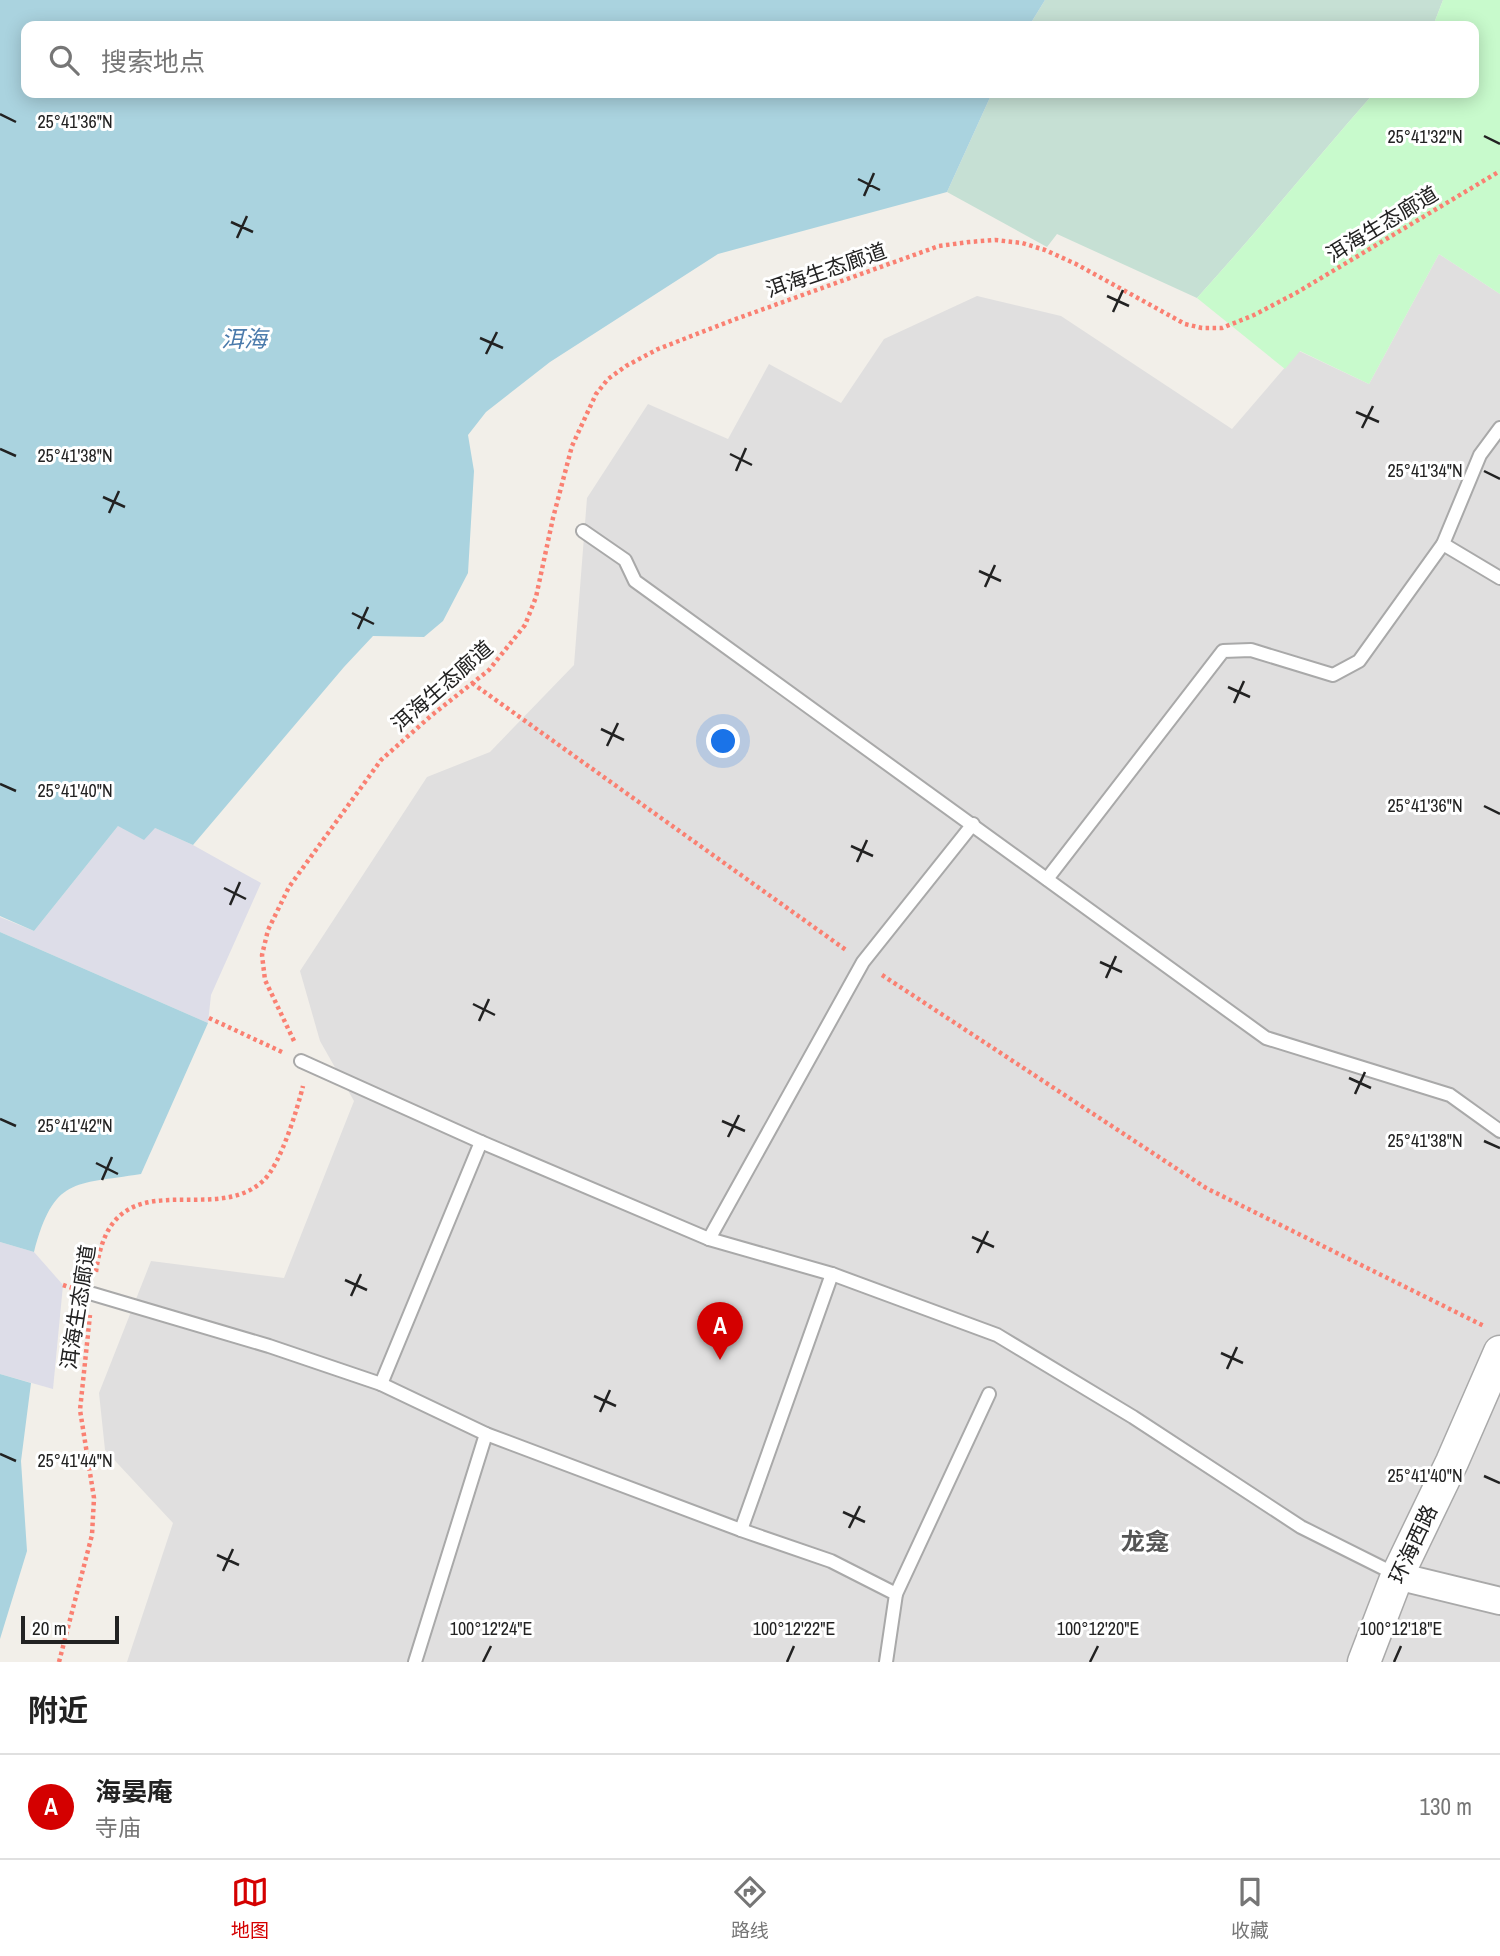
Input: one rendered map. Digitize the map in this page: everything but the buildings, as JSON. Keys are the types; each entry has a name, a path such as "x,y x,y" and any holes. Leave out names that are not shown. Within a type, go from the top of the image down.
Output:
{"street":[{"name":"环海西路","path":"1364,1662 1397,1576 1452,1462 1494,1340"},
{"path":"1397,1576 1500,1601"}],"lane":[{"path":"1047,879 1223,651 1251,650 1333,675 1359,661 1443,544 1480,455 1500,428"},
{"path":"583,531 625,560 635,581 1266,1038 1450,1095 1500,1131"},
{"path":"1443,544 1500,578"},
{"path":"709,1239 863,962 973,824"},
{"path":"302,1061 481,1142 709,1239 832,1274 997,1335 1133,1417 1301,1527 1397,1576"},
{"path":"381,1384 481,1142"},
{"path":"741,1530 832,1274"},
{"path":"93,1294 269,1346 381,1384 486,1434 831,1561 896,1594"},
{"path":"886,1662 896,1594 989,1394"},
{"path":"415,1662 486,1434"}],"path":[{"name":"洱海生态廊道","path":"59,1662 92,1535 94,1498 80,1410 101,1247 115,1219 134,1207 154,1201 211,1199 235,1195 265,1180 278,1161 305,1075 289,1029 274,1003 265,979 262,955 268,930 289,887 381,761 489,670 525,625 536,597 572,446 596,394 608,380 626,366 648,355 733,320 939,246 995,240 1022,243 1045,250 1185,324 1202,328 1222,328 1296,293 1500,171"},
{"path":"471,683 863,962 1206,1188 1494,1340"},
{"path":"209,1018 302,1061"}],"shaded area":[{"path":"1439,254 1500,294 1500,1662 127,1662 173,1523 105,1450 99,1393 151,1261 284,1278 354,1101 320,1041 300,971 427,777 490,752 574,665 587,498 648,404 728,439 769,364 841,403 884,339 977,296 1061,316 1232,429 1299,351 1369,384"},
{"path":"118,826 155,828 193,845 261,883 211,995 208,1023 0,932 0,917 34,931"},
{"path":"0,1242 34,1252 63,1285 53,1389 0,1374"}],"green space":[{"path":"1045,0 1443,0 1435,21 1032,21"},
{"path":"1443,0 1500,0 1500,294 1439,254 1369,384 1300,351 1285,369 1197,298 1370,98 1479,98 1479,21 1435,21"},
{"path":"990,98 1370,98 1197,298 1057,234 1047,247 947,192"}],"water":[{"name":"洱海","path":"0,0 1045,0 1032,21 21,21 21,98 990,98 947,192 718,254 550,362 486,412 468,435 474,471 468,573 443,621 424,637 373,636 193,845 155,828 144,840 118,826 34,931 0,916"},
{"path":"0,932 208,1023 141,1174 83,1184 59,1197 50,1210 34,1252 0,1242"},
{"path":"0,1374 31,1383 21,1461 27,1551 0,1639"}],"place":[{"name":"海晏庵","path":"720,1360"}],"district":[{"name":"龙龛","path":"1145,1541"}]}
